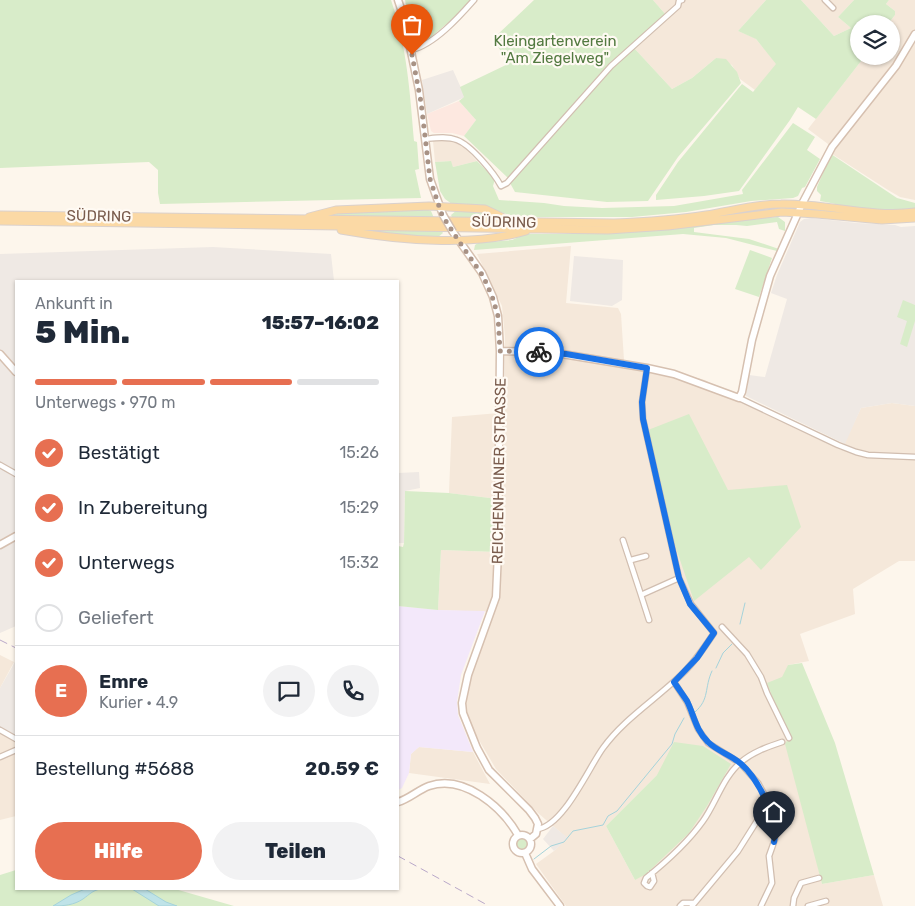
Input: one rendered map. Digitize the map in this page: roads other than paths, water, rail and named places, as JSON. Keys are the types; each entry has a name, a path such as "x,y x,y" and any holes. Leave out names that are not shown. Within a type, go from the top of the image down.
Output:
{"main road":[{"name":"REICHENHAINER STRASSE","path":"398,0 411,50 421,102 430,179 442,215 483,276 498,316 500,351 496,597 471,666 462,703 465,720 486,766 529,810 538,824 537,829"},
{"path":"500,351 550,352 647,368 674,374 740,398 754,332 770,276 802,204 832,147 896,66 915,34"},
{"name":"SÜDRING","path":"0,215 633,223 686,218 763,205 802,204 877,213 915,212"},
{"path":"299,219 336,210 429,206 485,209 515,222"},
{"name":"SÜDRING","path":"0,222 608,230 650,228 769,213 798,213 876,220 915,218"},
{"path":"322,226 350,232 407,238 467,241 506,237 535,229"},
{"path":"0,354 15,371"},
{"path":"0,545 15,537"},
{"path":"399,801 428,786 444,782 458,784 490,804 514,828 518,835"},
{"path":"530,839 536,834 537,829"},
{"path":"518,835 525,835 530,839 531,848 525,853 520,853 514,848 513,842 518,835"},
{"path":"525,853 532,869 560,906"}],"street":[{"path":"411,50 421,48 429,42 460,16 474,0"},
{"path":"425,138 458,140 489,170 501,186 507,183 611,66 678,6 682,0"},
{"path":"825,0 833,8"},
{"path":"537,829 547,826 574,798 600,752 620,728 674,682 697,658 714,633 690,604 679,578 643,419 642,402 647,368"},
{"path":"740,398 856,452 868,455 915,457"},
{"path":"0,465 15,473"},
{"path":"623,540 649,620"},
{"path":"631,560 646,556"},
{"path":"641,595 679,578"},
{"path":"722,627 747,654 790,738"},
{"path":"674,682 687,702 698,729 708,742 740,763 758,783 767,805 775,839 769,856 772,883 761,906"},
{"path":"0,730 15,738"},
{"path":"652,873 692,836 704,820 732,772 740,763 761,749 782,742"},
{"path":"0,756 15,750"},
{"path":"680,906 683,903 693,904 738,851 767,805"},
{"path":"793,906 794,898 801,882 819,878"},
{"path":"808,906 826,902"}],"water":[{"path":"83,890 98,890 76,903 53,906"},
{"path":"134,890 147,890 166,902 177,906 159,906"}],"waterway":[{"path":"740,624 745,603"},
{"path":"716,668 723,653 732,644"},
{"path":"695,712 703,703 712,671"},
{"path":"534,859 551,846 564,842 573,831 603,825 608,816 617,811 672,744 684,718"}],"railway":[{"path":"0,640 15,648"},
{"path":"399,857 489,906"}],"park label":[{"name":"Kleingartenverein \"Am Ziegelweg\"","path":"555,50"}]}
